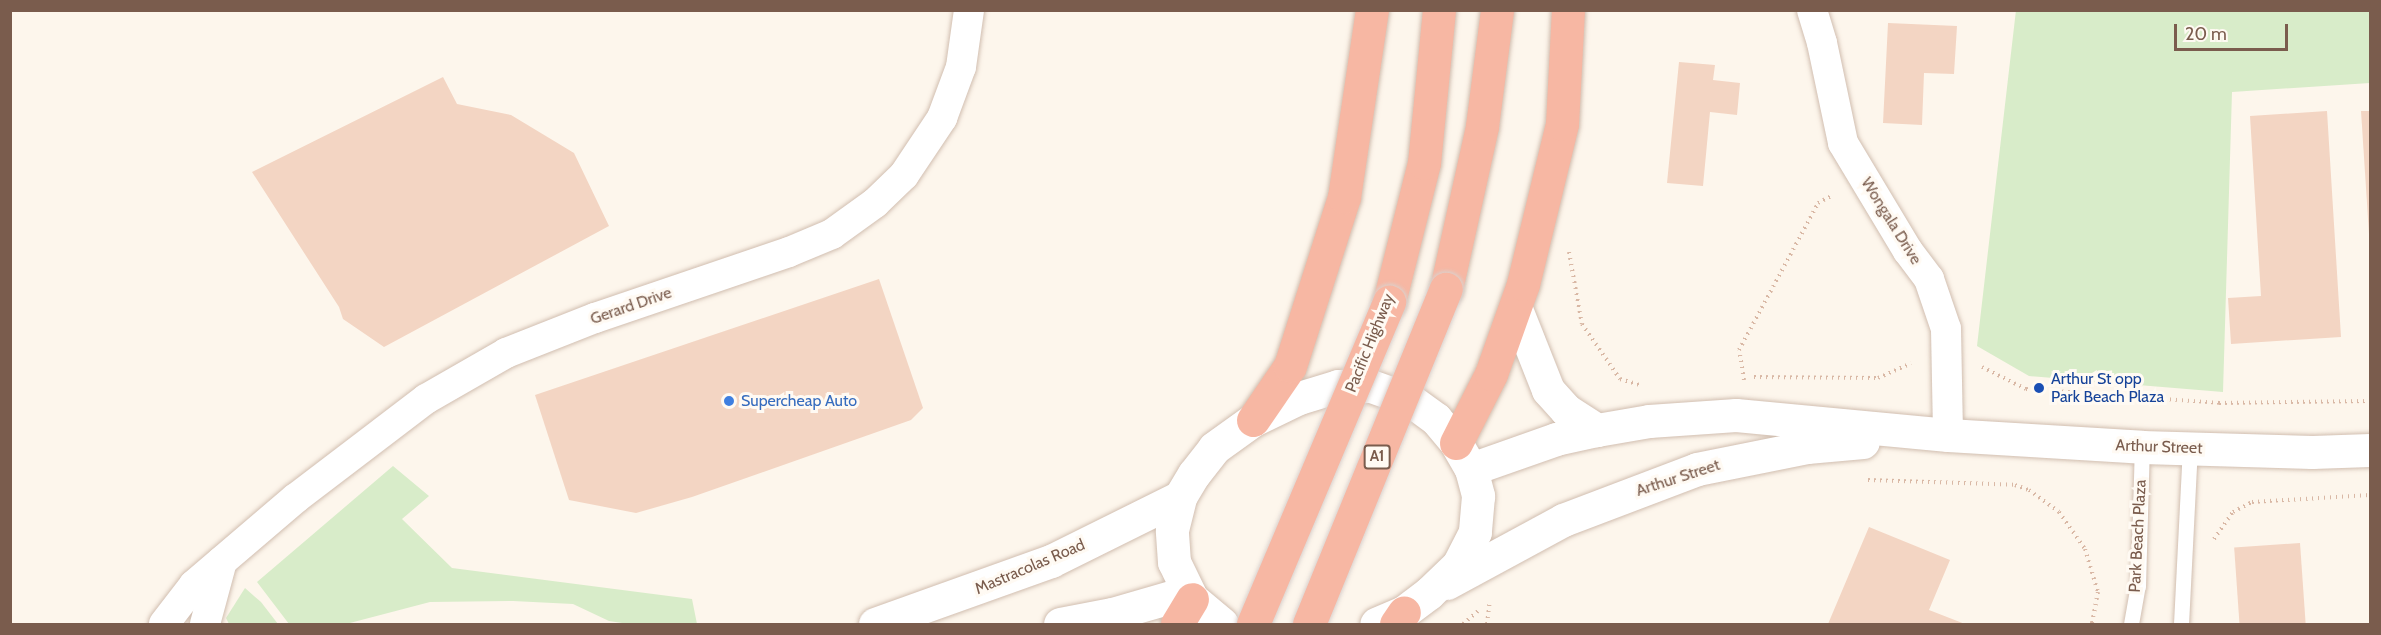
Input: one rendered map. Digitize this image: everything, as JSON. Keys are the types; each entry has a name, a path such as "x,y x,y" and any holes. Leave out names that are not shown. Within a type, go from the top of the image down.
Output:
{"highway":[{"path":"1253,420 1290,366 1344,197 1372,10"},
{"name":"Pacific Highway","path":"1254,624 1389,302 1424,163 1439,10"},
{"name":"A1","path":"1309,624 1446,289 1482,126 1497,10"},
{"path":"1464,456 1516,309 1562,124 1568,10"}],"main road":[{"path":"1516,309 1548,390 1566,410 1597,430"},
{"path":"1185,605 1174,562 1172,530 1180,497 1214,448 1253,420 1299,398 1338,386 1371,386 1410,400 1436,419 1464,456 1478,496 1475,532 1459,564 1401,613"},
{"name":"Arthur Street","path":"1464,456 1649,421 1736,415 1948,435 2142,447 2312,452 2370,450"},
{"name":"Arthur Street","path":"1401,613 1563,520 1697,469 1808,447 1948,435"},
{"name":"Mastracolas Road","path":"875,624 1051,561 1180,497"},
{"path":"1060,624 1113,614 1185,605 1222,624"}],"street":[{"name":"Gerard Drive","path":"164,624 194,585 296,498 426,399 506,353 595,318 789,252 832,234 875,203 904,175 942,118 961,67 969,10"},
{"name":"Wongala Drive","path":"1812,10 1822,43 1843,143 1908,250 1929,279 1946,329 1948,435"},
{"path":"205,624 222,561"}],"lane":[{"name":"Park Beach Plaza","path":"2131,624 2138,586 2142,447"},
{"path":"2181,624 2190,448"}],"path":[{"path":"1744,377 1739,350 1818,202 1865,178"},
{"path":"1569,249 1582,324 1620,379 1647,387"},
{"path":"1733,379 1744,377 1878,378 1920,359"},
{"path":"1972,362 2026,389 2219,403 2370,401"},
{"path":"1857,480 2016,485 2029,490 2060,512 2085,549 2098,592 2092,624"},
{"path":"2211,543 2232,512 2252,502 2370,495"},
{"path":"1487,624 1491,599"}],"green space":[{"path":"2016,10 2370,11 2370,83 2232,92 2223,392 2029,376 1977,346"},
{"path":"393,466 429,496 402,519 452,568 692,599 697,624 629,624 609,621 573,604 513,601 430,602 346,624 289,624 257,582"},
{"path":"245,588 261,602 278,624 229,624 226,618"}],"building":[{"path":"1888,23 1957,26 1954,74 1924,73 1922,125 1883,123"},
{"path":"1679,62 1715,65 1713,80 1740,83 1737,115 1710,112 1703,186 1667,183"},
{"path":"443,77 457,104 511,115 574,153 609,226 384,347 343,319 339,307 252,172"},
{"path":"2327,111 2341,337 2231,344 2228,298 2261,296 2250,116"},
{"path":"2361,111 2370,111 2370,234 2369,234"},
{"name":"Supercheap Auto","path":"879,279 923,408 911,420 692,497 636,513 569,500 535,395"},
{"path":"1869,527 1950,560 1929,610 1965,624 1828,624"},
{"path":"2300,543 2306,624 2240,624 2234,548"}],"place":[{"name":"Arthur St opp Park Beach Plaza","path":"2039,388"},
{"name":"Supercheap Auto","path":"729,401"}]}
